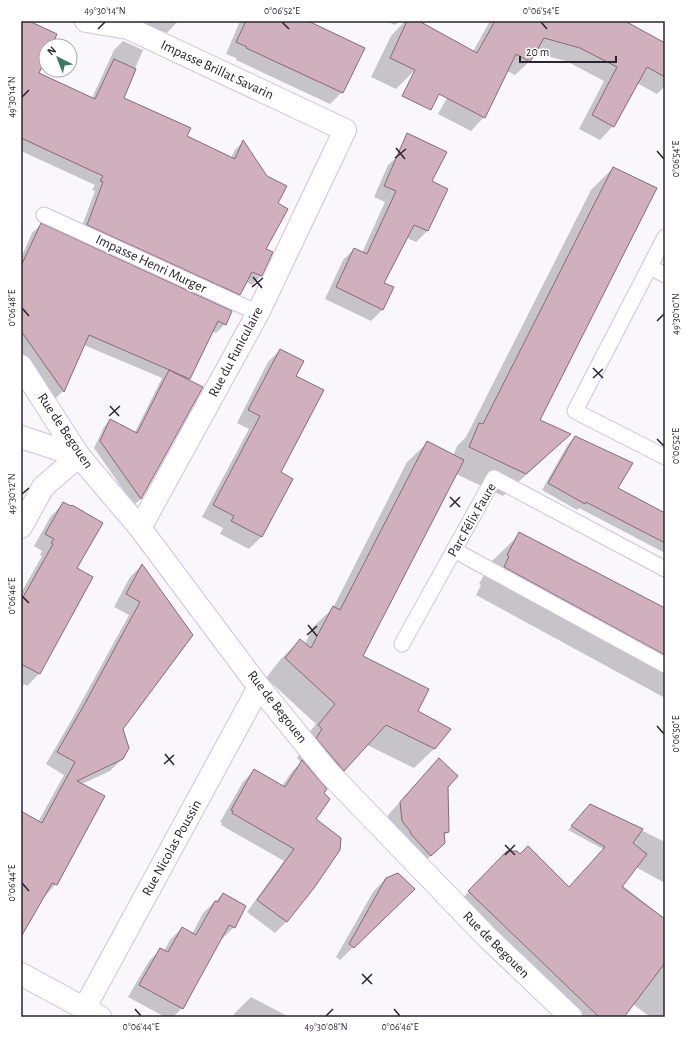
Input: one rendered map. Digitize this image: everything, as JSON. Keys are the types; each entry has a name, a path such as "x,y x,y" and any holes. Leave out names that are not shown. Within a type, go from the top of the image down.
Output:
{"street":[{"name":"Impasse Brillat Savarin","path":"86,21 128,28 345,130"},
{"name":"Rue du Funiculaire","path":"140,528 258,313 345,130"},
{"name":"Rue de Begouen","path":"21,366 79,456 140,528 260,687 329,773 485,935 571,1017"},
{"path":"21,437 79,456"},
{"path":"21,527 43,487 79,456"},
{"name":"Rue Nicolas Poussin","path":"92,1013 260,687"},
{"path":"21,974 92,1013"}],"lane":[{"name":"Impasse Henri Murger","path":"44,215 258,313"},
{"path":"665,237 575,411 665,457"},
{"path":"650,267 665,275"},
{"name":"Parc Félix Faure","path":"402,644 494,478 665,569"},
{"path":"454,550 665,665"}],"building":[{"path":"21,21 29,21 57,34 55,38 38,38 38,78 50,78 95,99 114,59 136,69 124,98 191,128 187,136 235,159 243,140 267,176 287,186 278,203 288,209 266,249 273,252 262,276 252,272 240,295 87,225 103,182 100,181 103,176 21,138"},
{"path":"246,21 308,21 365,48 343,93 236,42"},
{"path":"407,21 419,21 477,53 495,21 625,21 665,43 665,77 647,67 614,127 592,115 617,67 580,48 544,38 530,62 516,54 485,118 439,94 431,110 402,96 415,70 390,58"},
{"path":"407,133 447,152 432,181 448,189 428,231 414,225 384,283 394,287 383,310 336,287 354,248 367,254 396,191 384,186"},
{"path":"613,167 657,188 540,420 571,434 526,474 469,447 479,423 483,424"},
{"path":"41,223 232,311 226,325 218,321 190,379 89,335 64,392 21,331 21,266"},
{"path":"280,349 304,361 296,376 324,390 281,472 293,479 262,537 231,521 234,516 213,505 260,416 248,410"},
{"path":"169,370 203,387 141,499 100,441 110,419 137,433"},
{"path":"575,436 633,463 618,488 665,513 665,543 586,502 585,504 548,483"},
{"path":"427,441 464,460 363,656 429,689 418,711 451,729 435,749 386,725 344,771 316,738 322,729 318,725 335,704 285,658 300,639 311,648 333,606 340,610"},
{"path":"63,502 71,506 72,505 103,523 77,568 93,577 40,674 21,664 21,601 53,544 51,543 54,539 45,534"},
{"path":"519,532 665,608 665,655 504,567 509,556 507,555"},
{"path":"142,564 193,635 123,729 129,748 123,759 77,781 105,796 57,885 52,883 21,937 21,811 42,823 75,762 57,752 140,602 126,594"},
{"path":"439,758 458,776 448,787 449,832 444,833 445,843 431,856 411,834 402,821 400,802"},
{"path":"302,760 327,789 324,793 330,799 316,819 341,838 340,850 314,888 287,922 257,900 294,849 232,813 233,811 231,810 254,769 285,787"},
{"path":"590,804 643,829 633,843 647,854 622,887 665,919 665,963 624,1017 599,1017 468,891 507,851 517,851 520,854 528,846 569,887 605,847 571,826"},
{"path":"398,873 415,889 354,948 349,944 386,878"},
{"path":"223,893 246,906 235,928 229,925 183,1009 139,985 160,948 168,952 182,927 196,935 215,901 218,902"}]}
